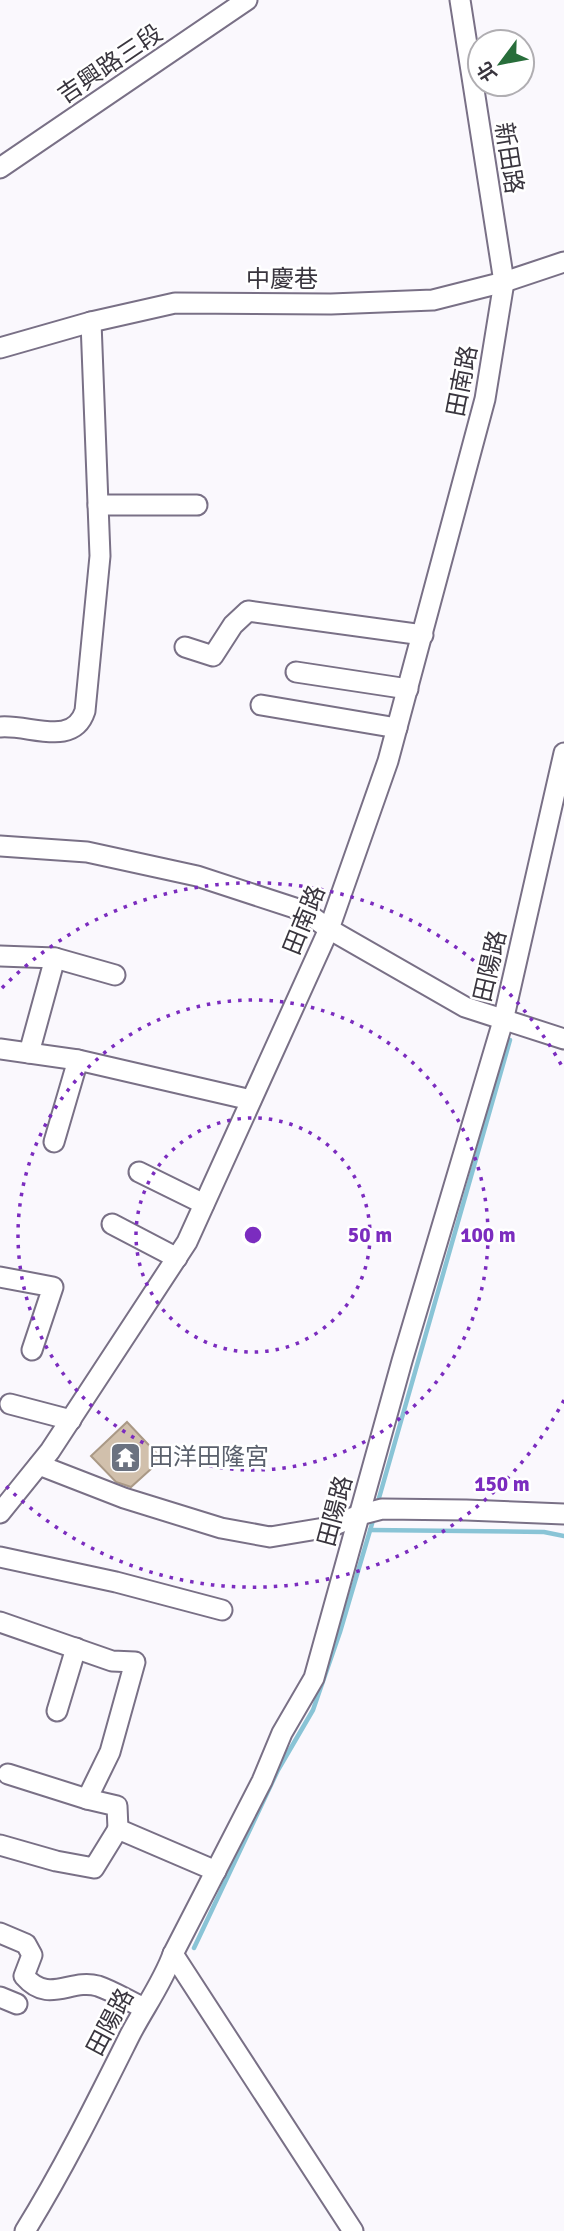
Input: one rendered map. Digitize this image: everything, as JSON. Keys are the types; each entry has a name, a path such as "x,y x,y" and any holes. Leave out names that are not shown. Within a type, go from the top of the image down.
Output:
{"street":[{"name":"吉興路三段","path":"0,168 247,0"},
{"name":"新田路","path":"460,0 504,282"},
{"name":"中慶巷","path":"0,348 92,322 175,303 331,304 433,300 504,282 564,262"},
{"name":"田南路","path":"0,1513 71,1420 187,1241 329,929 397,728 423,635 485,399 504,282"},
{"path":"0,727 59,732 72,730 81,723 85,711 100,556 92,322"},
{"path":"98,505 197,505"},
{"path":"185,647 213,656 233,625 248,611 423,635"},
{"path":"296,672 408,689"},
{"path":"261,705 397,728"},
{"name":"田陽路","path":"25,2231 167,1970 262,1781 282,1733 314,1678 369,1512 402,1361 503,1021 564,753"},
{"path":"0,846 87,852 197,876 304,911 329,929 466,1007 564,1039"},
{"path":"0,956 55,958 115,975"},
{"path":"29,1053 55,958"},
{"path":"0,1049 78,1060 251,1100"},
{"path":"54,1142 78,1060"},
{"path":"139,1172 204,1204"},
{"path":"112,1224 177,1258"},
{"path":"0,1277 53,1287 32,1350"},
{"path":"10,1404 71,1420"},
{"path":"39,1465 124,1498 221,1528 270,1537 331,1527 369,1512 467,1510 564,1514"},
{"path":"0,1556 116,1582 222,1610"},
{"path":"0,1622 112,1661 135,1662 110,1752 87,1799"},
{"path":"57,1711 76,1648"},
{"path":"0,1844 56,1861 94,1868 118,1829 117,1806 8,1774"},
{"path":"118,1829 216,1871"},
{"path":"0,1933 26,1944 32,1955 24,1976 44,1990 59,1991 81,1984 97,1986 144,2008"},
{"path":"173,1954 353,2231"}],"building":[{"name":"田洋田隆宮","path":"127,1422 162,1459 131,1487 116,1482 91,1456"}],"waterway":[{"path":"377,1505 510,1040"},
{"path":"194,1948 278,1770 313,1710 340,1632 374,1517"},
{"path":"370,1530 544,1532 564,1536"}],"place":[{"name":"田洋田隆宮","path":"126,1457"}]}
